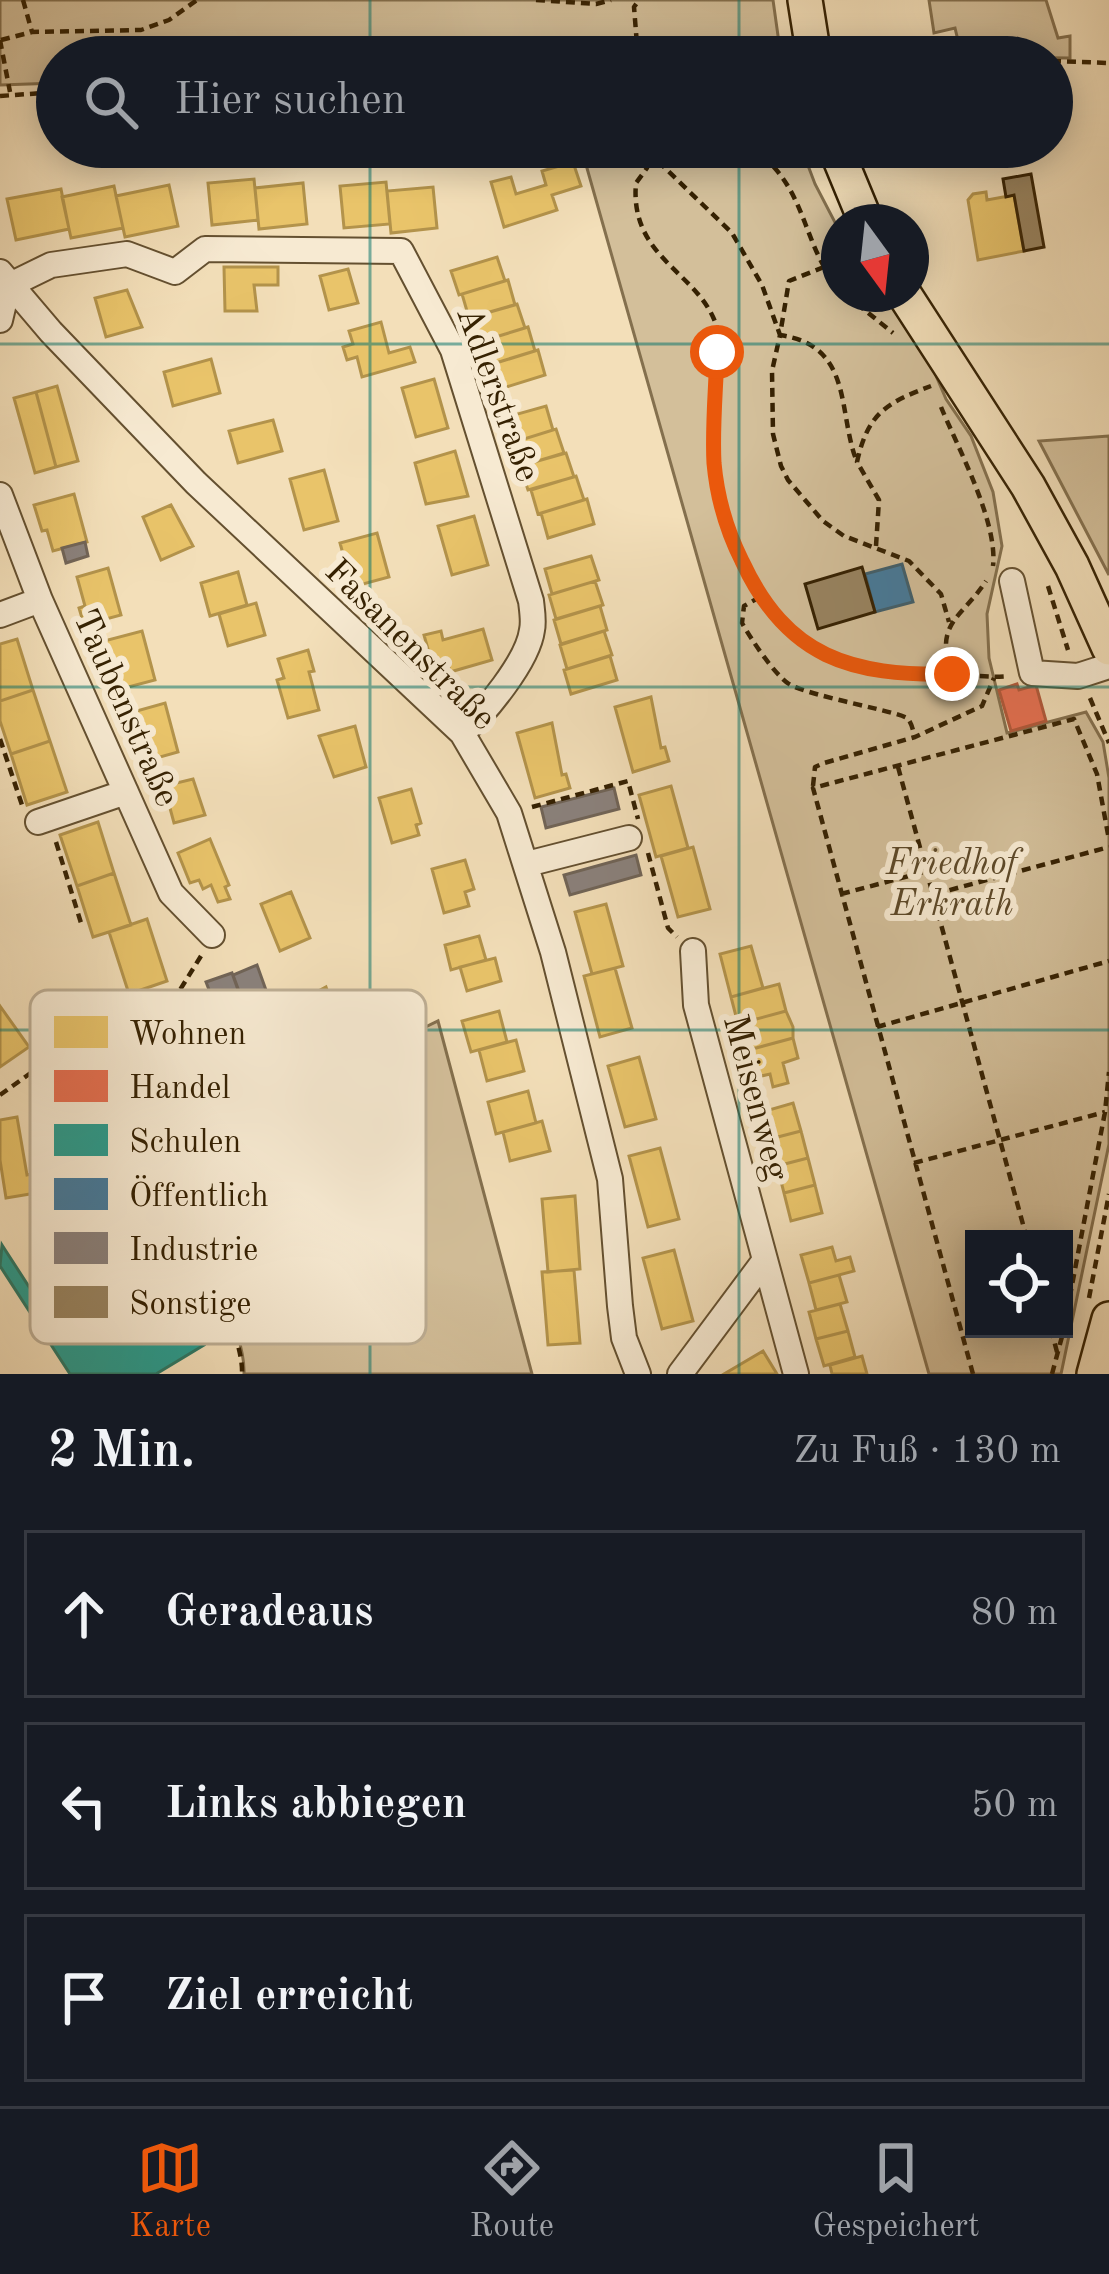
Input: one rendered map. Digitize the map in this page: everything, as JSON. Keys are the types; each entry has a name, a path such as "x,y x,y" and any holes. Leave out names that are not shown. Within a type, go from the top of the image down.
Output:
{"main road":[{"path":"805,0 811,36"},
{"path":"844,168 859,204"},
{"path":"916,312 1028,486 1109,648"},
{"path":"1094,1374 1098,1316"}],"street":[{"name":"Adlerstraße","path":"4,279 51,265 127,254 175,272 206,249 400,250 453,350 531,601 533,629 525,655 462,734"},
{"path":"0,320 4,279"},
{"name":"Fasanenstraße","path":"4,279 196,483 462,734 509,813 610,1179 622,1322 638,1374"},
{"name":"Taubenstraße","path":"0,495 40,600 172,893 212,935"},
{"path":"1012,580 1032,673 1078,676 1109,666"},
{"path":"0,615 40,600"},
{"path":"43,820 127,792"},
{"path":"527,865 629,838"},
{"name":"Meisenweg","path":"693,951 696,1005 796,1374"},
{"path":"680,1374 765,1260"}],"path":[{"path":"23,0 32,32"},
{"path":"11,94 1,40 32,32 141,29 169,20 197,0"},
{"path":"536,0 596,4 611,0"},
{"path":"636,36 634,8 639,0"},
{"path":"1073,62 1109,63"},
{"path":"0,96 36,93"},
{"path":"647,168 636,183 638,212 660,259 714,317 718,331 717,488 736,548 779,623 827,656 864,670 994,678 1032,673"},
{"path":"665,168 716,214 742,247 780,335"},
{"path":"775,168 796,198 821,260"},
{"path":"821,268 789,281 772,371 771,406 781,466 823,521 844,536 909,560 941,594 949,622 947,658 952,674"},
{"path":"867,312 898,338"},
{"path":"780,335 802,340 829,362 844,394 845,430 879,500 876,546"},
{"path":"857,462 874,417 887,404 932,386 927,376"},
{"path":"940,406 979,500 995,560 982,588 949,622"},
{"path":"760,597 744,606 742,623 780,677 811,694 902,713 915,737"},
{"path":"1078,676 1109,742"},
{"path":"973,1374 813,788 815,767 915,737 982,706 994,678"},
{"path":"813,788 1074,719 1097,774 1109,843 934,894"},
{"path":"0,739 23,810 43,820 81,922"},
{"path":"898,767 1025,1230"},
{"path":"841,894 928,871"},
{"path":"179,990 212,935"},
{"path":"877,1028 1109,961"},
{"path":"1073,1281 1109,1072"},
{"path":"0,1095 30,1074"},
{"path":"914,1163 1105,1112"},
{"path":"1098,1316 1109,1194"},
{"path":"1053,1338 1058,1356"},
{"path":"1052,1374 1062,1338"},
{"path":"237,1344 242,1374"}],"green space":[{"path":"0,0 773,0 778,36 36,36 36,84 0,85"},
{"path":"929,0 1046,0 1057,36 957,36 955,28 934,33"},
{"name":"Friedhof Erkrath","path":"587,168 809,168 825,204 821,204 821,312 900,312 971,436 993,492 1002,546 987,614 989,658 1007,733 1086,712 1103,742 1109,778 1109,1144 1073,1316 1073,1230 965,1230 965,1338 1069,1338 1061,1374 929,1374"},
{"path":"1109,436 1109,575 1039,441"},
{"path":"438,1021 532,1374 244,1374 240,1344 426,1344 426,1027"}],"building: Wohnen":[{"path":"575,168 581,186 552,195 557,210 504,227 491,182 511,177 516,194 546,185 542,171"},
{"path":"254,179 258,220 212,225 208,183"},
{"path":"386,182 390,224 344,228 340,186"},
{"path":"303,183 307,224 259,229 255,188"},
{"path":"169,185 178,226 125,237 116,196"},
{"path":"114,186 123,228 71,238 62,197"},
{"path":"433,187 437,228 391,233 387,191"},
{"path":"61,189 69,229 16,240 7,199"},
{"path":"986,192 987,200 1014,195 1024,251 978,260 968,200"},
{"path":"497,257 505,281 459,295 451,271"},
{"path":"224,267 278,267 278,285 254,285 257,311 225,311"},
{"path":"348,269 358,303 329,310 320,276"},
{"path":"508,280 515,305 469,318 462,294"},
{"path":"127,290 142,327 106,337 95,298"},
{"path":"517,304 525,328 479,342 472,317"},
{"path":"381,322 389,353 410,347 415,362 362,377 357,357 347,360 343,347 353,344 349,331"},
{"path":"528,327 535,351 490,365 482,341"},
{"path":"538,350 545,375 500,389 492,364"},
{"path":"211,359 220,393 173,406 164,372"},
{"path":"434,379 448,428 416,437 402,388"},
{"path":"57,386 78,461 56,467 36,392"},
{"path":"36,392 56,467 35,473 14,398"},
{"path":"546,406 553,430 508,444 500,419"},
{"path":"273,420 282,451 238,463 229,431"},
{"path":"556,429 564,453 518,467 511,443"},
{"path":"455,451 468,496 426,504 415,463"},
{"path":"566,453 574,477 528,490 520,466"},
{"path":"324,470 338,521 304,530 290,479"},
{"path":"576,476 584,500 538,514 531,490"},
{"path":"74,494 87,542 53,551 34,505"},
{"path":"587,499 594,524 548,538 541,513"},
{"path":"171,505 193,546 161,560 143,517"},
{"path":"474,516 488,565 452,575 438,526"},
{"path":"377,533 389,577 352,587 340,543"},
{"path":"591,556 599,580 552,594 545,569"},
{"path":"108,568 121,615 84,625 79,608 85,606 77,577"},
{"path":"238,572 247,605 210,616 201,583"},
{"path":"595,581 603,605 556,619 549,595"},
{"path":"256,603 265,635 228,646 219,614"},
{"path":"600,606 607,630 561,644 554,620"},
{"path":"483,629 492,660 450,672 448,662 433,667 424,635 441,631 443,640"},
{"path":"142,631 155,680 117,690 104,641"},
{"path":"604,631 612,655 567,669 560,645"},
{"path":"17,639 33,690 0,701 0,644"},
{"path":"308,650 319,710 288,718 277,680 284,678 278,659"},
{"path":"610,656 617,680 571,694 564,670"},
{"path":"33,690 50,741 11,754 0,721 0,701"},
{"path":"651,697 661,748 665,747 669,761 633,772 615,707"},
{"path":"165,703 178,752 146,761 133,712"},
{"path":"552,723 562,775 566,774 570,788 535,798 517,733"},
{"path":"355,726 366,767 334,777 319,736"},
{"path":"50,741 67,792 27,805 11,754"},
{"path":"193,779 205,815 174,823 164,786"},
{"path":"671,786 688,848 656,857 639,795"},
{"path":"411,789 421,823 416,825 419,835 392,843 379,798"},
{"path":"98,822 114,873 77,886 60,835"},
{"path":"210,839 229,885 225,887 230,899 218,902 211,885 203,889 199,880 190,883 178,853"},
{"path":"693,847 710,909 678,917 661,856"},
{"path":"465,860 474,889 465,892 469,906 444,913 432,869"},
{"path":"114,873 131,925 93,937 77,886"},
{"path":"291,892 310,938 280,951 261,904"},
{"path":"606,904 623,966 592,974 575,912"},
{"path":"147,919 167,981 128,990 109,932"},
{"path":"479,936 486,960 451,970 445,945"},
{"path":"751,946 763,988 731,997 720,954"},
{"path":"495,958 501,981 467,991 460,967"},
{"path":"615,968 632,1028 600,1037 584,976"},
{"path":"779,984 786,1011 738,1024 731,997"},
{"path":"0,1006 29,1047 0,1067"},
{"path":"499,1011 507,1042 471,1052 462,1021"},
{"path":"786,1011 793,1038 745,1051 738,1024"},
{"path":"793,1038 798,1058 783,1063 788,1083 773,1087 770,1074 753,1078 745,1051"},
{"path":"516,1040 524,1071 487,1081 479,1050"},
{"path":"639,1057 656,1119 625,1127 608,1066"},
{"path":"528,1091 536,1123 496,1134 488,1102"},
{"path":"793,1103 801,1131 770,1139 762,1112"},
{"path":"17,1117 30,1194 6,1198 0,1120"},
{"path":"542,1121 550,1151 510,1161 503,1132"},
{"path":"801,1131 808,1158 777,1166 770,1139"},
{"path":"660,1148 679,1219 648,1227 629,1156"},
{"path":"808,1158 815,1185 784,1193 777,1166"},
{"path":"815,1185 822,1213 791,1221 784,1193"},
{"path":"575,1196 580,1269 548,1272 542,1199"},
{"path":"832,1247 836,1261 850,1257 854,1271 809,1283 801,1255"},
{"path":"674,1250 693,1321 662,1329 643,1258"},
{"path":"574,1270 580,1343 548,1345 542,1272"},
{"path":"839,1275 847,1302 816,1310 809,1283"},
{"path":"840,1304 848,1331 816,1339 809,1312"},
{"path":"848,1331 855,1357 824,1366 816,1339"},
{"path":"763,1351 777,1374 724,1374"},
{"path":"862,1356 867,1374 832,1374 830,1365"}],"building: Handel":[{"path":"1017,684 1019,690 1036,685 1046,721 1011,731 999,690"}],"building: Schulen":[{"path":"2,1245 30,1288 30,1312 0,1266"},
{"path":"51,1344 204,1345 156,1374 70,1374"}],"building: Öffentlich":[{"path":"902,564 913,602 875,612 865,574"}],"building: Industrie":[{"path":"85,542 88,556 66,563 62,548"},
{"path":"614,788 619,809 546,828 541,807"},
{"path":"636,855 641,875 570,895 564,875"},
{"path":"257,965 266,990 239,990 233,975"},
{"path":"232,973 238,990 209,990 206,982"}],"building: Sonstige":[{"path":"1031,174 1044,247 1024,251 1014,195 1006,197 1003,179"},
{"path":"862,567 875,612 818,629 805,584"}],"route":[{"path":"717,352 717,488 736,548 760,597 779,623 827,656 864,670 952,674"}]}
